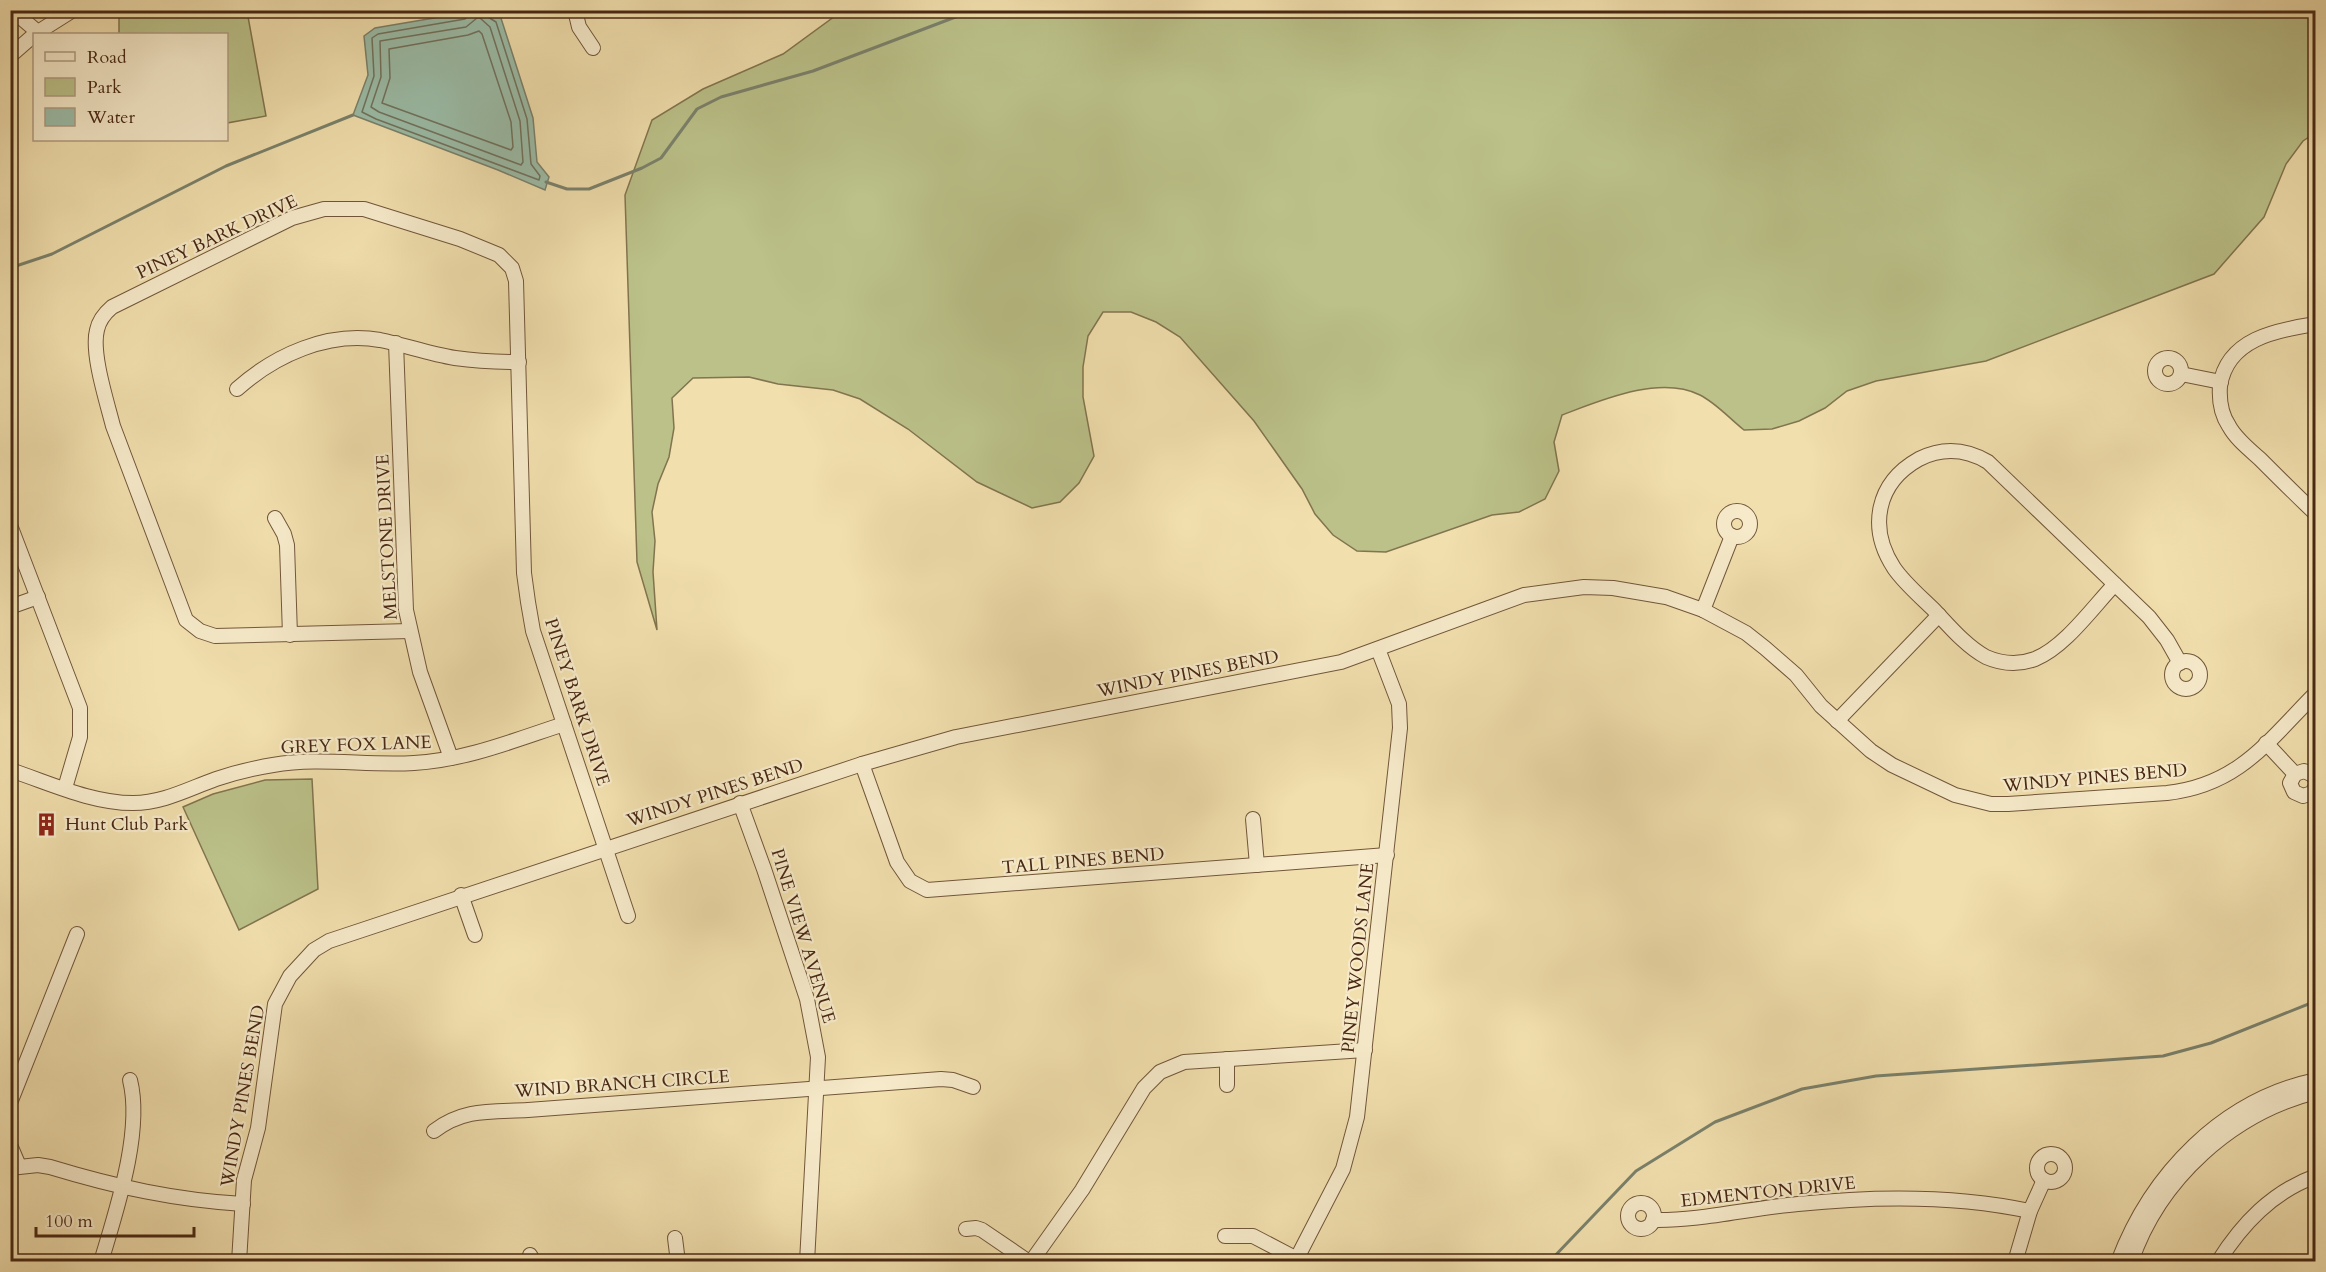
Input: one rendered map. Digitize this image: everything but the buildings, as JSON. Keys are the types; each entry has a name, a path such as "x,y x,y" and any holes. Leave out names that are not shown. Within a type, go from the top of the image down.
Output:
{"street":[{"path":"12,10 36,33"},
{"path":"38,33 73,10"},
{"path":"575,10 579,27 593,48"},
{"path":"10,56 33,37"},
{"name":"PINEY BARK DRIVE","path":"410,631 209,635 193,627 182,613 113,426 96,338 97,328 105,313 112,307 292,218 324,209 357,208 412,223 460,239 499,255 508,262 516,281 524,573 533,631 628,916"},
{"path":"2316,324 2274,333 2247,343 2230,360 2221,382 2220,401 2223,414 2231,430 2316,514"},
{"path":"237,389 277,360 315,345 342,339 361,338 455,358 519,362"},
{"name":"MELSTONE DRIVE","path":"396,344 406,610 431,706 452,758"},
{"path":"2181,374 2221,382"},
{"path":"2115,584 2049,652 2026,662 2001,662 1987,657 1977,651 1939,615 1894,568 1882,542 1880,512 1889,474 1934,453 1957,450 1978,456 1988,462 2115,584 2155,623 2180,663"},
{"path":"275,518 287,545 290,635"},
{"path":"10,525 80,708 80,737 65,788"},
{"path":"1702,610 1732,536"},
{"name":"WINDY PINES BEND","path":"239,1262 246,1167 258,1128 272,1020 282,989 290,976 314,950 329,941 740,803 956,737 1320,667 1378,649 1524,595 1584,587 1639,591 1687,603 1746,633 1796,675 1821,706 1870,751 1892,765 1954,795 1991,804 2185,791 2213,783 2237,770 2316,693"},
{"path":"10,607 38,597"},
{"path":"1837,721 1939,615"},
{"name":"PINEY WOODS LANE","path":"1296,1260 1343,1169 1357,1117 1401,717 1399,704 1378,649"},
{"name":"GREY FOX LANE","path":"10,770 97,799 134,803 164,799 217,779 284,764 329,761 385,764 452,758 477,753 564,724"},
{"path":"2266,743 2295,774"},
{"name":"TALL PINES BEND","path":"862,764 897,862 910,881 927,890 1387,855"},
{"path":"2308,772 2316,784 2312,793 2298,795 2291,788 2290,783 2295,774 2308,772"},
{"name":"PINE VIEW AVENUE","path":"740,803 807,999 818,1057 807,1262"},
{"path":"1253,819 1257,865"},
{"path":"461,896 475,934"},
{"path":"10,1103 77,934"},
{"path":"966,1229 982,1230 1030,1262 1082,1190 1150,1080 1160,1072 1184,1062 1365,1050"},
{"path":"1227,1059 1227,1085"},
{"name":"WIND BRANCH CIRCLE","path":"434,1131 457,1116 470,1113 941,1079 953,1080 973,1087"},
{"path":"101,1262 122,1188 133,1122 134,1106 130,1080"},
{"path":"2118,1262 2141,1212 2155,1189 2194,1146 2236,1113 2260,1100 2279,1091 2316,1080"},
{"path":"2131,1262 2144,1230 2157,1208 2188,1168 2206,1150 2246,1121 2287,1101 2316,1092"},
{"path":"10,1145 15,1167 50,1167 122,1188 180,1199 243,1204"},
{"path":"2218,1262 2246,1223 2262,1207 2291,1187 2316,1176"},
{"path":"2015,1262 2030,1211 2044,1180"},
{"name":"EDMENTON DRIVE","path":"1653,1220 1679,1221 1734,1211 1847,1200 1946,1201 2030,1211"},
{"path":"1225,1236 1253,1236 1296,1260"},
{"path":"675,1238 678,1262"}],"green space":[{"path":"165,11 247,11 266,116 228,123 228,33 119,33 119,17"},
{"path":"842,11 2315,11 2315,133 2303,141 2286,164 2264,217 2214,274 1986,361 1876,381 1847,391 1825,408 1799,421 1772,429 1744,430 1706,398 1684,390 1649,389 1612,397 1562,415 1554,442 1559,471 1545,499 1519,512 1492,515 1386,552 1357,551 1333,535 1315,514 1302,489 1254,421 1180,337 1156,322 1131,312 1103,312 1088,336 1083,367 1083,397 1094,456 1079,483 1060,502 1032,508 977,482 908,429 860,399 833,390 778,384 749,377 693,378 672,398 674,428 669,457 658,484 652,512 657,630 637,562 625,195 652,120 703,89 783,54"},
{"path":"312,779 318,889 239,930 183,807 213,794 265,780"}],"water":[{"path":"481,10 500,15 533,118 537,162 549,177 545,190 353,115 368,75 364,36 375,28"}],"waterway":[{"path":"546,182 567,189 589,189 642,168 661,158 697,109 721,97 813,71 974,10"},
{"path":"10,268 52,254 226,166 353,115"},
{"path":"1549,1262 1636,1171 1715,1122 1802,1089 1876,1076 2163,1056 2211,1043 2316,1001"}],"place":[{"name":"Hunt Club Park","path":"47,824"}]}
